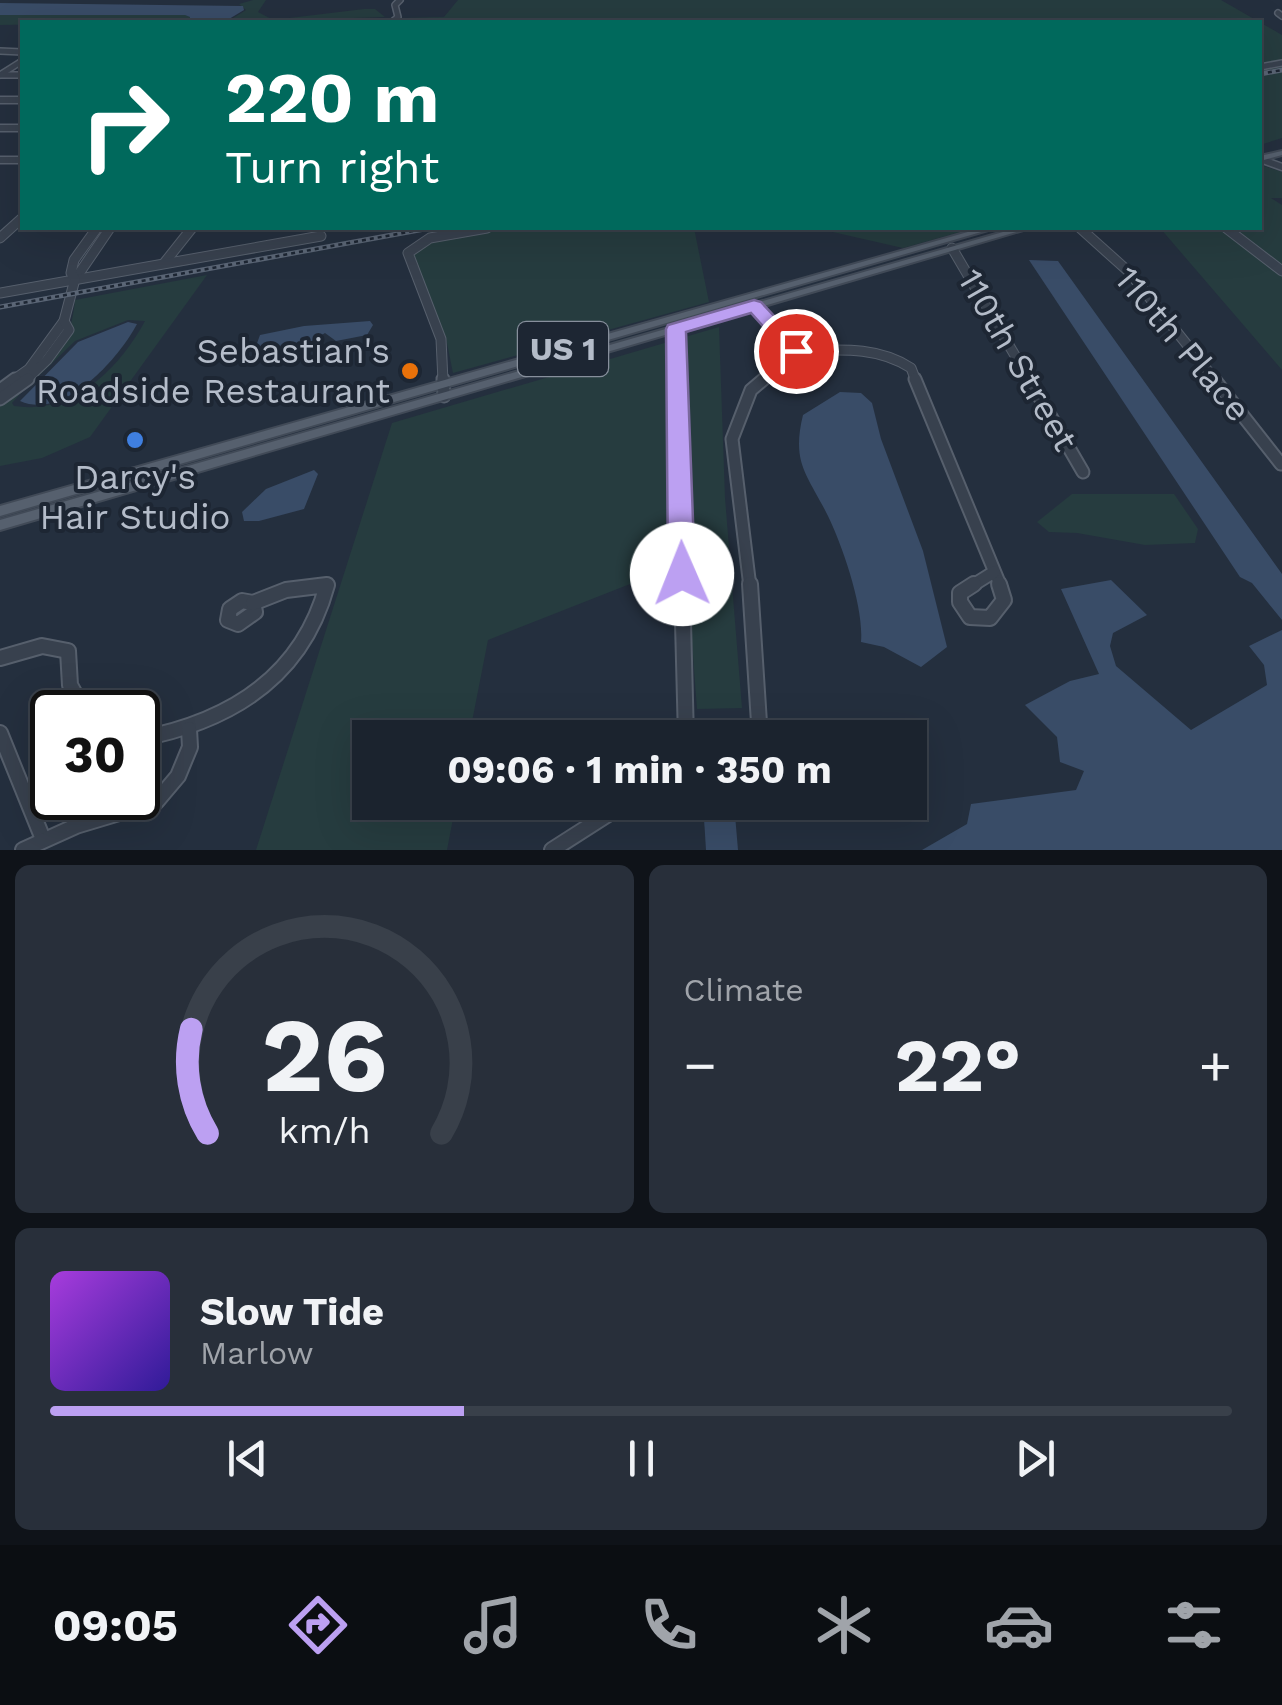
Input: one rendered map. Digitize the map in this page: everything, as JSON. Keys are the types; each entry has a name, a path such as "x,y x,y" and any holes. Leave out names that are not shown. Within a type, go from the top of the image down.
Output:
{"main road":[{"name":"US 1","path":"0,526 762,293 983,230"},
{"name":"US 1","path":"0,512 676,329 1017,230"},
{"path":"754,306 762,293"}],"street":[{"path":"0,238 20,220"},
{"path":"75,279 71,273 74,260 89,236 103,230"},
{"path":"0,390 29,368 64,321 75,279 84,270 103,230"},
{"path":"164,262 190,230"},
{"path":"444,390 440,339 408,252 430,238 476,230"},
{"name":"110th Place","path":"1082,230 1130,272 1281,464"},
{"path":"1229,230 1282,271"},
{"path":"0,293 321,236"},
{"name":"110th Street","path":"952,248 1083,472"},
{"path":"754,306 796,351"},
{"path":"0,400 55,353 68,330 64,321"},
{"path":"676,329 686,720"},
{"path":"759,720 748,575 732,439 751,390 796,351 894,354 911,368 994,572 1004,600 990,618 970,617 960,593 994,572"},
{"path":"160,735 189,729 272,678 294,658 319,618 326,585 286,590 253,603"},
{"path":"0,658 27,648 55,646 68,651 73,690"},
{"path":"23,850 43,839 156,802 178,776 190,747 189,729"},
{"path":"0,733 43,839"},
{"path":"552,850 599,820"}],"green space":[{"path":"266,0 258,12 273,20 230,20 246,10 239,4"},
{"path":"458,0 1221,0 1256,20 402,20 444,17"},
{"path":"364,9 375,9 385,17 273,20"},
{"path":"0,15 190,17 20,20 20,25 0,25"},
{"path":"1262,23 1282,35 1282,61 1262,65"},
{"path":"1282,64 1282,138 1262,144 1262,68"},
{"path":"1262,166 1282,172 1282,198 1271,198 1282,205 1282,370 1162,230 1262,230"},
{"path":"487,230 694,230 709,302 453,373 446,338 413,253 432,240"},
{"path":"824,230 968,230 903,248"},
{"path":"207,275 90,437 42,458 0,466 0,403 52,361 67,337 75,300","holes":["128,320 145,321 122,356 75,396 36,407 12,403 75,341"]},
{"path":"719,327 725,498 742,708 697,709 686,562 488,640 472,720 352,720 352,820 453,820 447,850 256,850 392,423"},
{"path":"1072,494 1174,494 1198,529 1195,543 1145,545 1049,532 1037,522"}],"water":[{"path":"0,3 243,6 244,10 227,20 189,20 185,15 0,15"},
{"path":"1029,260 1058,261 1282,574 1282,620 1252,583 1240,577"},
{"path":"370,321 373,325 367,335 336,341 325,333 290,354 265,357 256,346 260,335 304,326"},
{"path":"128,322 137,324 129,338 88,383 54,402 37,405 20,401 78,342"},
{"path":"840,392 861,393 872,403 881,439 923,551 947,647 921,667 884,647 861,642 856,595 846,561 800,458 803,415"},
{"path":"314,470 318,474 304,509 244,521 242,512 266,489"},
{"path":"1111,580 1147,615 1113,633 1110,646 1116,666 1191,730 1267,685 1264,665 1249,646 1282,630 1282,850 922,850 967,824 971,804 1076,790 1084,771 1060,762 1057,737 1025,705 1070,681 1099,674 1061,589"},
{"path":"704,820 735,820 738,850 706,850"}],"railway":[{"path":"1262,74 1282,70"},
{"path":"0,307 419,230"}],"place":[{"name":"Sebastian's Roadside Restaurant","path":"410,371"},
{"name":"Darcy's Hair Studio","path":"135,440"}],"route":[{"path":"682,574 676,329 754,306 796,351"}]}
